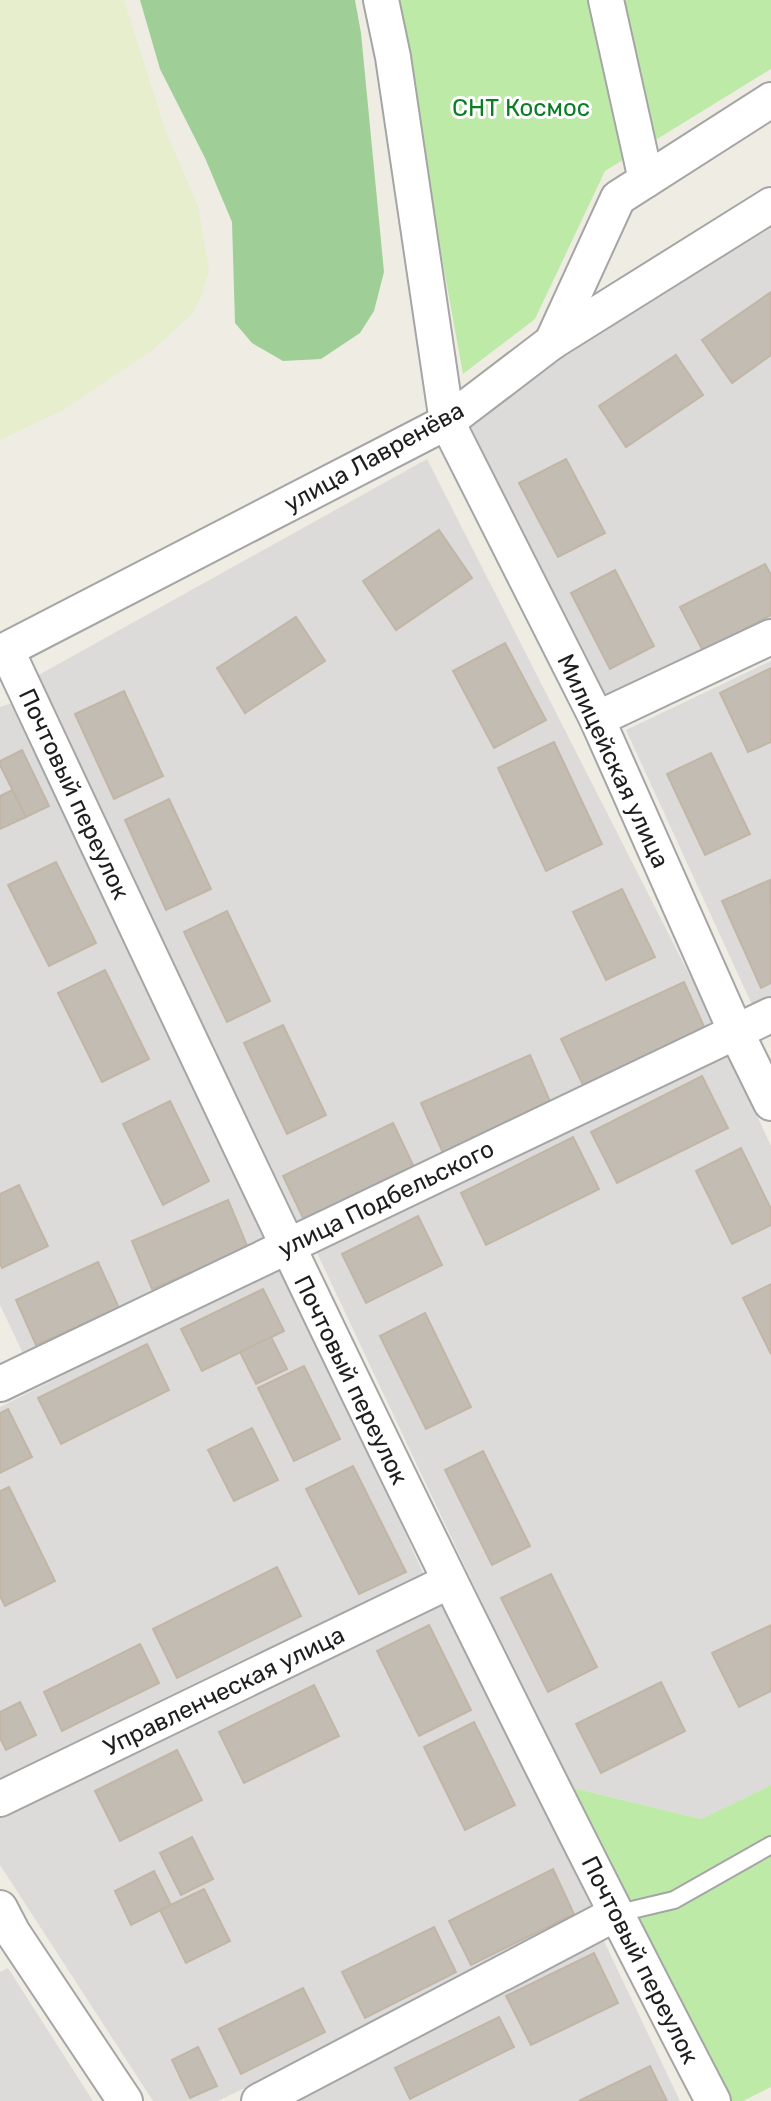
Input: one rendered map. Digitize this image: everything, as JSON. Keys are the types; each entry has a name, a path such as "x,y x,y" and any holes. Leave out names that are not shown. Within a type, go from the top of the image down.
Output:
{"street":[{"name":"Милицейская улица","path":"381,0 393,57 447,422 597,719 736,1032 771,1103"},
{"path":"606,0 646,180"},
{"path":"552,342 618,198 771,100"},
{"name":"улица Лавренёва","path":"4,652 447,422 552,342 771,205"},
{"path":"597,719 771,637"},
{"name":"Почтовый переулок","path":"4,652 448,1582 713,2101"},
{"name":"улица Подбельского","path":"4,1372 286,1247 771,1015"},
{"name":"Управленческая улица","path":"0,1799 448,1582"},
{"path":"259,2101 615,1914"},
{"path":"4,1928 125,2101"}],"lane":[{"path":"615,1914 674,1900 771,1845"}],"shaded area":[{"path":"771,228 771,627 604,705 469,428 563,357"},
{"path":"427,459 718,1031 295,1232 35,677"},
{"path":"771,661 771,999 753,1007 626,730"},
{"path":"16,702 266,1244 25,1358 0,1305 0,707"},
{"path":"728,1053 771,1146 771,1785 701,1819 569,1787 317,1253"},
{"path":"283,1265 425,1577 0,1785 0,1407"},
{"path":"445,1603 596,1917 218,2101 153,2101 0,1865 0,1811"},
{"path":"602,1937 680,2101 296,2101"},
{"path":"8,1968 93,2101 0,2101 0,1972"}],"green space":[{"path":"0,0 124,0 166,132 198,206 209,270 192,314 151,351 63,410 0,440"},
{"path":"140,0 355,0 361,33 384,272 374,311 360,333 321,359 283,361 252,343 235,323 232,222 205,158 160,69"},
{"name":"СНТ Космос","path":"395,0 771,0 771,69 605,171 535,319 463,374"},
{"path":"771,1785 771,2087 743,2101 728,2101 569,1787 701,1819"}],"building":[{"path":"771,292 771,355 732,383 702,340"},
{"path":"676,355 703,395 626,447 599,406"},
{"path":"566,459 605,533 558,557 519,483"},
{"path":"439,530 472,578 396,630 363,581"},
{"path":"765,564 771,575 771,615 703,651 680,607"},
{"path":"615,570 654,646 610,669 571,593"},
{"path":"296,617 325,661 245,713 217,668"},
{"path":"505,643 546,720 494,748 453,671"},
{"path":"771,668 771,742 748,752 720,693"},
{"path":"124,691 163,776 114,799 75,714"},
{"path":"554,742 602,844 546,871 498,768"},
{"path":"22,750 49,806 26,817 0,765 0,761"},
{"path":"711,753 750,834 705,855 667,774"},
{"path":"12,790 26,817 0,829 0,796"},
{"path":"169,799 211,889 166,910 125,820"},
{"path":"56,862 96,943 49,966 8,885"},
{"path":"770,880 771,983 761,988 722,901"},
{"path":"622,889 655,957 606,980 573,912"},
{"path":"227,911 270,1001 227,1022 184,932"},
{"path":"105,970 149,1059 102,1082 58,993"},
{"path":"684,982 706,1031 584,1087 561,1039"},
{"path":"283,1025 326,1115 287,1134 244,1043"},
{"path":"530,1055 552,1106 443,1153 421,1103"},
{"path":"702,1076 728,1128 617,1183 591,1132"},
{"path":"170,1101 209,1181 163,1205 123,1124"},
{"path":"393,1123 414,1167 304,1220 283,1176"},
{"path":"573,1137 599,1189 486,1245 461,1193"},
{"path":"741,1148 771,1209 771,1225 732,1244 696,1171"},
{"path":"19,1185 48,1246 2,1268 0,1194"},
{"path":"228,1200 248,1248 152,1289 132,1241"},
{"path":"418,1216 442,1265 366,1303 342,1254"},
{"path":"98,1262 119,1308 36,1345 16,1300"},
{"path":"771,1284 771,1354 743,1298"},
{"path":"263,1289 284,1331 202,1371 181,1329"},
{"path":"425,1313 471,1407 426,1429 380,1336"},
{"path":"271,1337 287,1369 256,1384 240,1352"},
{"path":"147,1344 169,1390 61,1444 38,1398"},
{"path":"304,1366 340,1439 294,1461 258,1388"},
{"path":"8,1409 32,1457 0,1473 0,1413"},
{"path":"252,1428 278,1480 234,1501 208,1450"},
{"path":"483,1451 530,1546 492,1565 445,1470"},
{"path":"353,1466 406,1572 359,1594 306,1489"},
{"path":"9,1487 55,1581 5,1606 0,1596 0,1491"},
{"path":"277,1567 301,1616 177,1678 153,1629"},
{"path":"551,1574 597,1667 548,1692 501,1598"},
{"path":"429,1625 471,1710 419,1736 377,1651"},
{"path":"771,1625 771,1691 739,1707 712,1653"},
{"path":"140,1644 159,1683 62,1731 44,1692"},
{"path":"661,1682 685,1731 601,1773 576,1724"},
{"path":"314,1685 339,1736 244,1783 219,1732"},
{"path":"20,1702 36,1735 6,1750 0,1738 0,1712"},
{"path":"474,1722 515,1805 465,1830 424,1747"},
{"path":"177,1750 202,1800 120,1841 95,1791"},
{"path":"192,1837 213,1879 181,1895 160,1853"},
{"path":"553,1869 574,1914 471,1965 449,1921"},
{"path":"154,1871 171,1905 131,1925 115,1891"},
{"path":"204,1889 230,1941 186,1963 160,1910"},
{"path":"434,1927 456,1972 365,2018 342,1972"},
{"path":"594,1953 618,2003 531,2045 506,1996"},
{"path":"303,1988 325,2032 241,2074 219,2029"},
{"path":"499,2017 514,2047 410,2099 395,2068"},
{"path":"198,2047 217,2086 190,2098 172,2060"},
{"path":"650,2066 667,2101 579,2101"}]}
